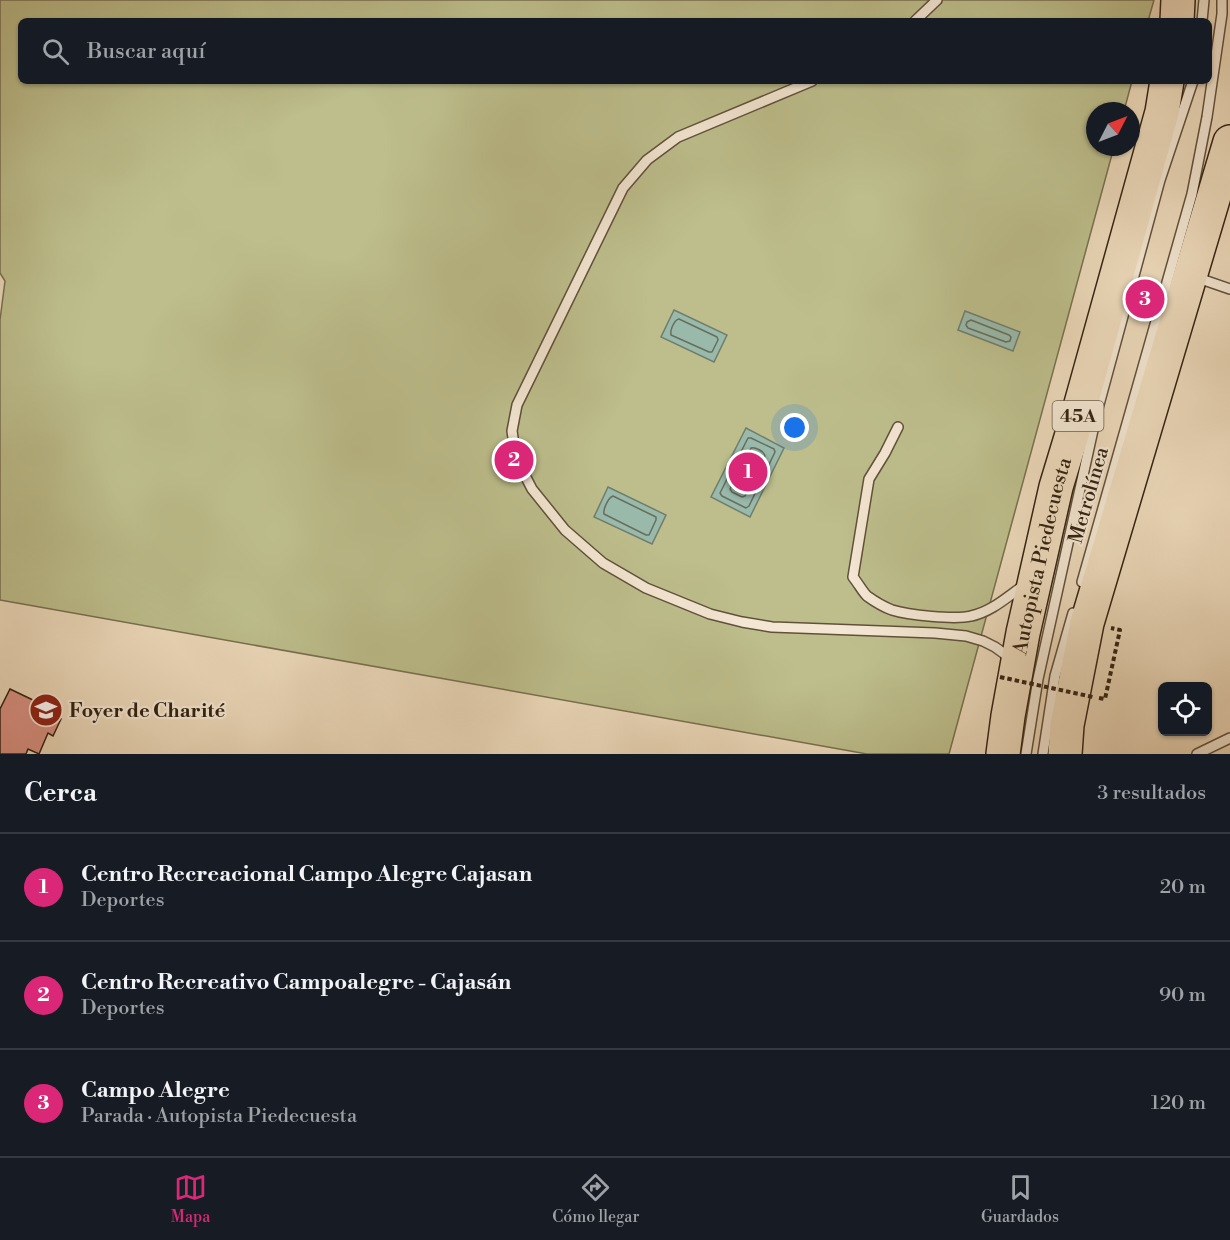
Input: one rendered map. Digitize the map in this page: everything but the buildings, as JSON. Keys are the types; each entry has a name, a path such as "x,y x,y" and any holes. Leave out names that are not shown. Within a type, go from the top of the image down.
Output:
{"highway":[{"path":"1176,18 1178,0"},
{"name":"Autopista Piedecuesta","path":"1003,754 1009,670 1035,577 1056,487 1162,112 1167,84"},
{"path":"1066,754 1067,725 1087,623 1230,142"}],"lane":[{"path":"918,18 937,0"},
{"path":"1202,18 1204,0"},
{"name":"Metrolínea","path":"1212,83 1222,0"},
{"path":"805,84 678,137 647,160 623,188 517,405 512,431 516,458 532,489 565,530 603,563 646,588 710,614 772,627 966,636 995,647 1009,670"},
{"name":"Metrolínea","path":"1026,754 1038,679 1097,412 1160,180 1192,84"},
{"name":"Metrolínea","path":"1081,586 1192,194 1212,84"},
{"path":"1191,276 1230,289"},
{"path":"898,427 869,479 854,577 866,595 894,610 948,617 970,616 999,604 1035,577"},
{"path":"1043,754 1055,676 1074,609"},
{"path":"1197,754 1230,738"}],"path":[{"path":"1009,670 1093,697"}],"green space":[{"path":"0,0 1154,0 1149,18 18,18 18,84 1131,84 1126,102 1086,102 1086,156 1112,156 949,754 867,754 0,600 0,320 5,281 0,273"}],"water":[{"path":"674,310 727,335 714,362 661,337"},
{"path":"965,311 1020,332 1013,351 958,330"},
{"path":"746,428 784,448 750,517 711,497"},
{"path":"608,487 666,515 652,544 594,517"}],"place":[{"name":"Campo Alegre","path":"1145,299"},
{"name":"Centro Recreativo Campoalegre - Cajasán","path":"514,460"},
{"name":"Centro Recreacional Campo Alegre Cajasan","path":"748,472"},
{"name":"Foyer de Charité","path":"46,710"}]}
